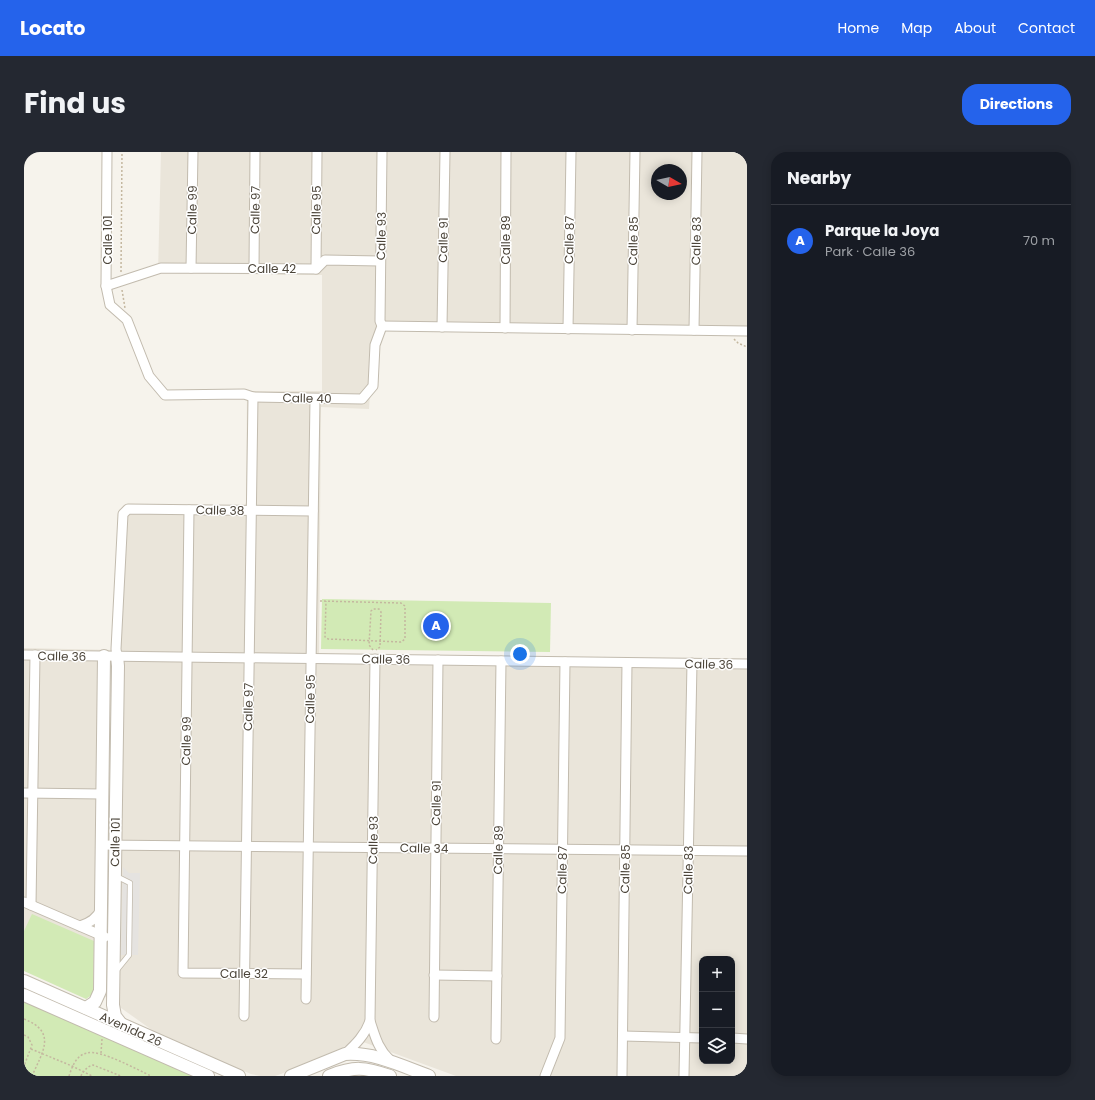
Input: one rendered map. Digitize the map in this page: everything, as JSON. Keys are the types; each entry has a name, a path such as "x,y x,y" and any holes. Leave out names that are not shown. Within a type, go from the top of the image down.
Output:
{"street":[{"name":"Calle 101","path":"107,152 106,286 110,305 127,320"},
{"name":"Calle 99","path":"191,268 193,152"},
{"name":"Calle 97","path":"254,268 255,152"},
{"name":"Calle 95","path":"316,269 317,152"},
{"name":"Calle 93","path":"381,323 380,261 382,152"},
{"name":"Calle 91","path":"442,327 445,152"},
{"name":"Calle 89","path":"505,328 506,152"},
{"name":"Calle 87","path":"568,329 571,152"},
{"name":"Calle 85","path":"632,330 635,152"},
{"name":"Calle 83","path":"694,330 697,152"},
{"name":"Calle 42","path":"106,286 161,268 316,269 325,260 380,261"},
{"name":"Calle 40","path":"127,320 149,376 165,395 244,394 253,397 315,399 362,399 374,386 375,345 381,323"},
{"path":"381,323 442,327 747,331"},
{"name":"Calle 97","path":"244,1016 250,511 253,397"},
{"name":"Calle 95","path":"306,1000 315,399"},
{"name":"Calle 38","path":"117,656 116,649 124,514 128,509 313,511"},
{"name":"Calle 99","path":"183,972 189,510"},
{"name":"Calle 93","path":"345,1054 360,1040 366,1032 370,1021 375,653"},
{"name":"Calle 36","path":"24,655 311,658 375,653 438,660 747,664"},
{"path":"35,655 28,793 28,903 114,941"},
{"name":"Calle 101","path":"86,1008 95,1002 99,995 104,656"},
{"name":"Calle 101","path":"117,656 113,976 114,1010 116,1016 122,1024"},
{"name":"Calle 91","path":"434,1017 438,660"},
{"name":"Calle 89","path":"496,1039 501,661"},
{"name":"Calle 87","path":"545,1076 560,1038 565,662"},
{"name":"Calle 85","path":"622,1076 627,663"},
{"name":"Calle 83","path":"684,1076 692,664"},
{"path":"28,793 102,794"},
{"name":"Calle 34","path":"101,845 747,851"},
{"path":"80,926 94,919 99,914 101,909"},
{"name":"Calle 32","path":"183,972 306,974"},
{"path":"434,974 496,976"},
{"name":"Avenida 26","path":"24,981 239,1076"},
{"name":"Avenida 26","path":"24,995 208,1076"},
{"name":"Calle 93","path":"370,1021 379,1048 393,1063"},
{"path":"623,1036 699,1038"},
{"path":"735,1038 747,1039"},
{"path":"290,1076 345,1054 354,1053 372,1056 429,1076"},
{"path":"329,1076 344,1070 361,1068 390,1076"}],"lane":[{"path":"113,976 129,955 130,883 115,875"}],"path":[{"path":"122,152 121,281 127,320"},
{"path":"732,335 738,343 747,347"},
{"path":"320,601 326,601 401,603 405,606 404,639 401,642 325,638 326,601"},
{"path":"373,609 379,609 381,612 380,641 380,647 375,653 369,645 371,611 373,609"},
{"path":"24,1019 36,1025 43,1032 45,1042 42,1054 32,1076"},
{"path":"24,1035 31,1041 31,1049 24,1066"},
{"path":"101,1054 102,1037"},
{"path":"31,1049 92,1076"},
{"path":"69,1076 72,1066 76,1060 87,1052 101,1054 151,1076"},
{"path":"81,1076 83,1072 93,1065 122,1076"}],"shaded area":[{"path":"161,152 747,152 747,329 386,324 373,344 369,409 321,407 319,654 747,659 747,1076 456,1076 355,1039 340,1050 281,1074 275,1076 260,1076 251,1074 159,1035 24,939 24,648 113,650 121,511 127,505 243,508 246,503 247,391 322,391 322,275 158,273"},
{"path":"123,867 129,873 140,873 138,955 121,955"}],"green space":[{"path":"322,599 551,603 550,652 321,649"},
{"path":"32,914 94,941 93,994 86,999 24,971 24,931"},
{"path":"24,1000 197,1076 24,1076"}],"place":[{"name":"Parque la Joya","path":"436,626"}]}
